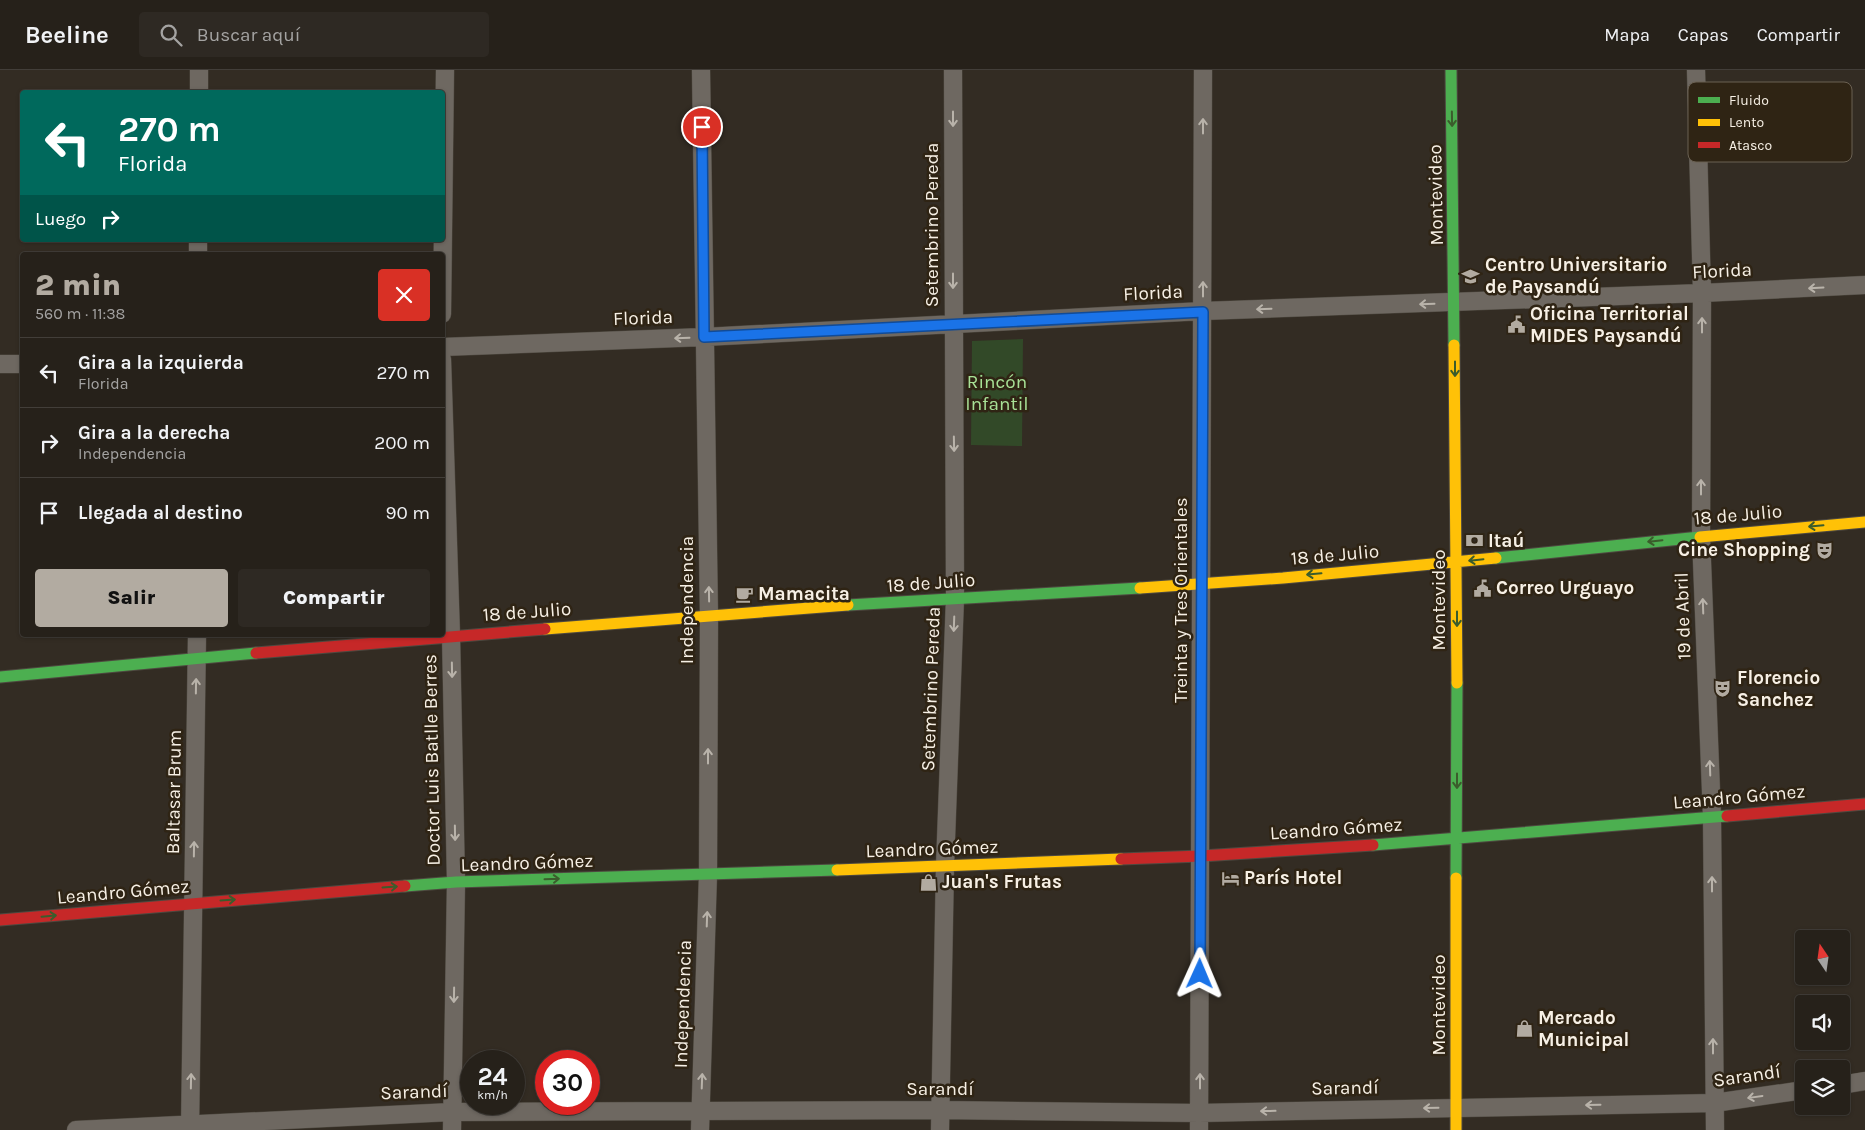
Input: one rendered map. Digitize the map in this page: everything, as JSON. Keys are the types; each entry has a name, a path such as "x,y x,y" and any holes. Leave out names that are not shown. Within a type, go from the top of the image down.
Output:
{"street":[{"path":"199,70 199,90"},
{"path":"445,70 445,90"},
{"name":"Independencia","path":"700,1130 708,874 709,617 701,70"},
{"name":"Setembrino Pereda","path":"940,1130 945,866 956,598 953,70"},
{"name":"Treinta y Tres Orientales","path":"1199,1121 1203,70"},
{"name":"Montevideo","path":"1451,70 1457,562 1456,1130"},
{"name":"19 de Abril","path":"1698,162 1702,293 1701,536 1712,817 1715,1130"},
{"name":"Florida","path":"445,347 704,337 1203,312 1865,285"},
{"path":"0,364 20,364"},
{"name":"Doctor Luis Batlle Berres","path":"445,451 456,882 452,1130"},
{"name":"18 de Julio","path":"445,636 956,598 1202,584 1457,562 1701,536 1865,522"},
{"name":"Baltasar Brum","path":"190,1127 197,637"},
{"name":"18 de Julio","path":"0,677 429,637"},
{"name":"Leandro Gómez","path":"0,920 456,882 1201,856 1457,838 1865,804"},
{"path":"1850,1084 1865,1081"},
{"name":"Sarandí","path":"76,1130 190,1127 452,1112 701,1110 940,1110 1199,1121 1456,1107 1714,1103 1795,1091"}],"green space":[{"name":"Rincón Infantil","path":"1023,339 1022,446 971,445 972,341"}],"traffic: fast":[{"path":"1451,70 1454,345"},
{"path":"1496,558 1700,537"},
{"path":"848,605 1140,588"},
{"path":"0,677 256,653"},
{"path":"1456,878 1457,683"},
{"path":"1373,845 1727,816"},
{"path":"405,886 456,882 837,870"}],"traffic: slow":[{"path":"1454,345 1457,683"},
{"path":"1700,537 1865,522"},
{"path":"1140,588 1283,578 1496,558"},
{"path":"545,629 848,605"},
{"path":"837,870 1121,859"},
{"path":"1456,878 1456,1130"}],"traffic: jam":[{"path":"256,653 545,629"},
{"path":"1727,816 1865,804"},
{"path":"1121,859 1373,845"},
{"path":"0,920 405,886"}],"place":[{"name":"Centro Universitario de Paysandú","path":"1471,276"},
{"name":"Oficina Territorial MIDES Paysandú","path":"1516,325"},
{"name":"Itaú","path":"1474,541"},
{"name":"Cine Shopping","path":"1824,550"},
{"name":"Correo Urguayo","path":"1482,588"},
{"name":"Mamacita","path":"744,594"},
{"name":"Florencio Sanchez","path":"1723,689"},
{"name":"París Hotel","path":"1230,878"},
{"name":"Juan's Frutas","path":"928,882"},
{"name":"Mercado Municipal","path":"1524,1029"}],"route":[{"path":"702,127 704,337 1203,312 1200,974"}]}
